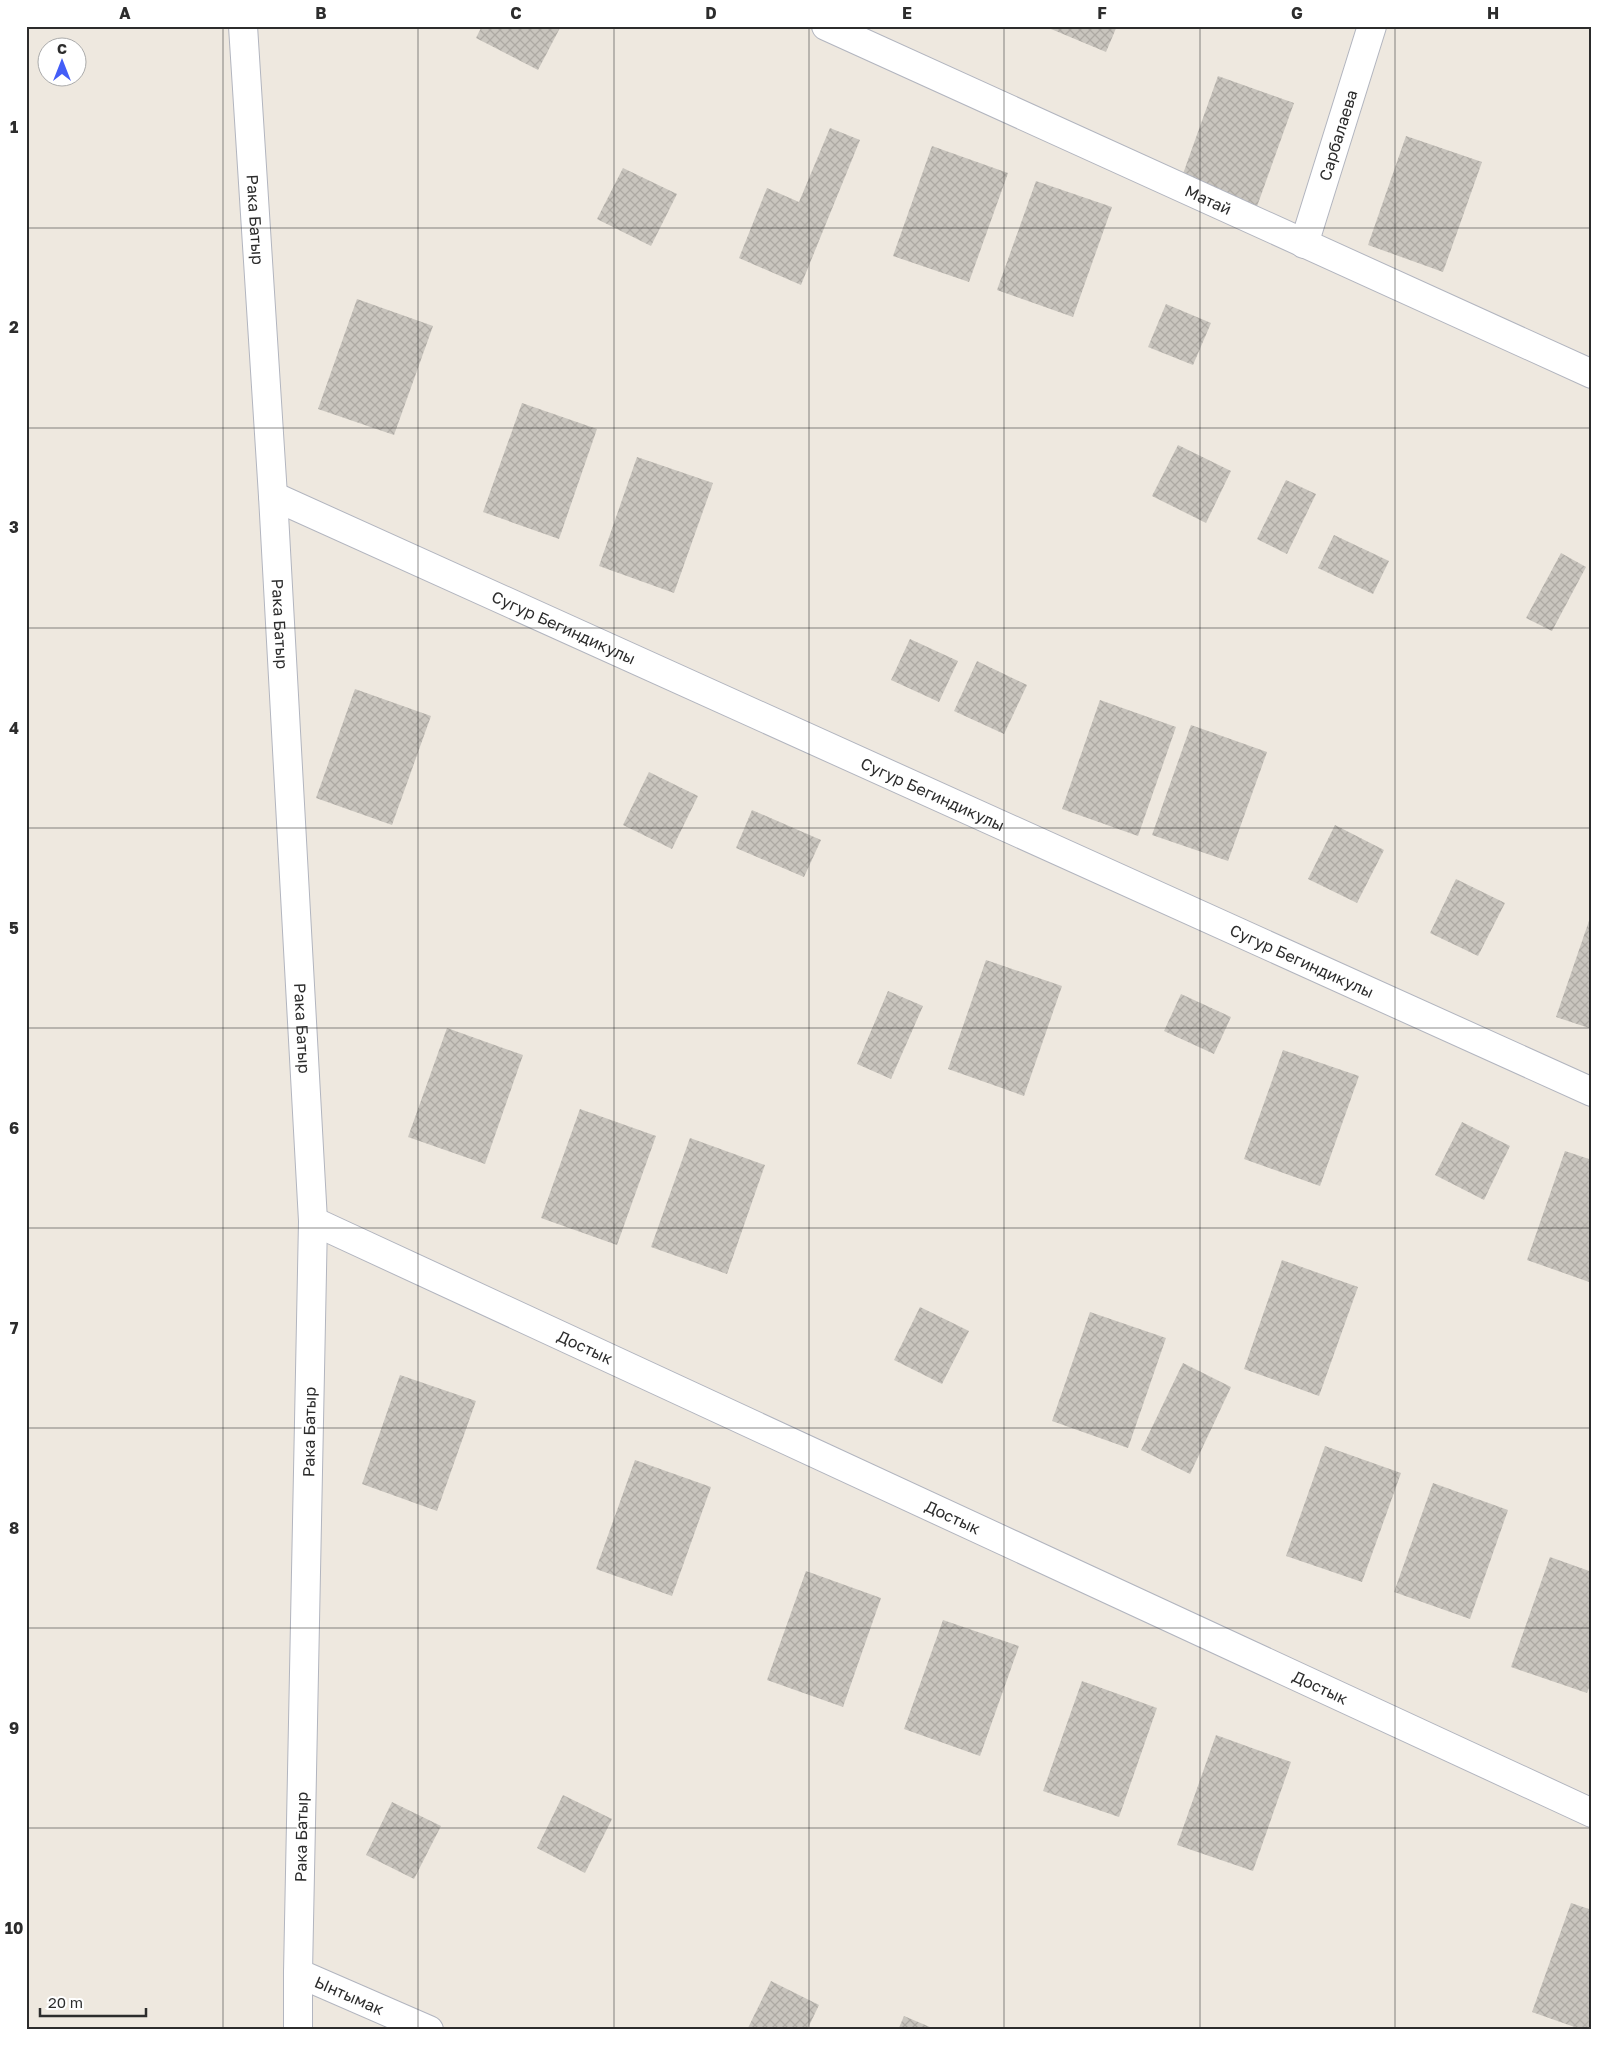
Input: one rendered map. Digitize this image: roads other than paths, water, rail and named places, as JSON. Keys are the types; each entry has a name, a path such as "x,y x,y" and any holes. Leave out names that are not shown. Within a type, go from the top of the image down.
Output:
{"street":[{"name":"Рака Батыр","path":"243,26 273,496 313,1221 298,2030"},
{"name":"Матай","path":"826,26 1592,374"},
{"name":"Сарбалаева","path":"1304,244 1372,26"},
{"name":"Сугур Бегиндикулы","path":"273,496 1592,1092"},
{"name":"Достык","path":"313,1221 1592,1813"},
{"name":"Ынтымак","path":"298,1973 429,2030"}]}
